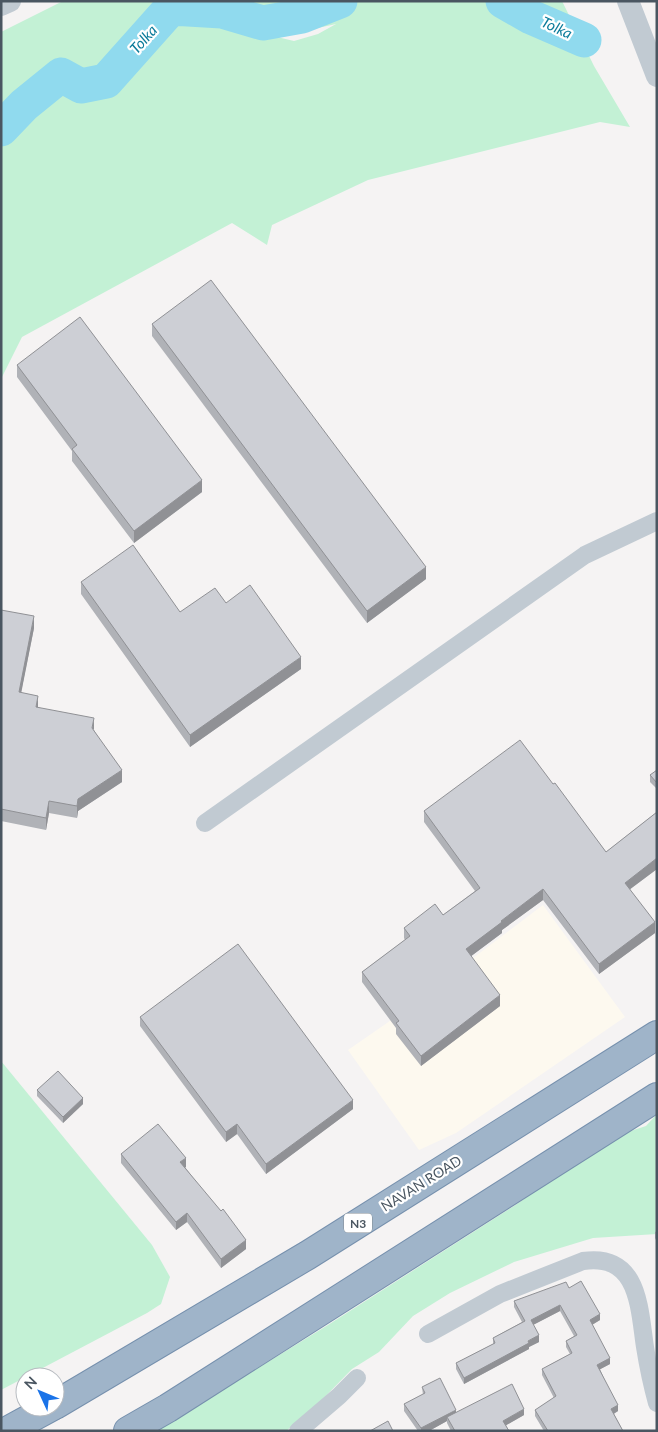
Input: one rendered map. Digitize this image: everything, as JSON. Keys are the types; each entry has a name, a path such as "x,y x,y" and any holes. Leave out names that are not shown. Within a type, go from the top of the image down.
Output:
{"highway":[{"name":"NAVAN ROAD","path":"65,1399 308,1254 657,1035"},
{"path":"128,1431 176,1403 657,1097"},
{"path":"7,1431 33,1417"}],"street":[{"path":"1,5 10,1"},
{"path":"628,1 657,76"},
{"path":"205,823 578,560 657,521"},
{"path":"428,1334 500,1294 583,1261 598,1259 612,1263 630,1280 640,1304 645,1347 657,1403"},
{"path":"298,1431 357,1378"}],"shaded area":[{"path":"543,905 625,1017 456,1133 419,1150 348,1050 387,1023"}],"green space":[{"path":"63,1 562,1 594,66 630,127 600,122 368,180 272,225 267,245 232,223 22,337 1,379 1,32","holes":["336,24 318,34 294,41 277,37"]},
{"path":"1,1061 152,1245 170,1277 161,1304 45,1367 15,1367 15,1383 1,1390"},
{"path":"657,1114 657,1234 593,1238 514,1262 450,1293 413,1316 379,1352 352,1369 313,1409 286,1431 156,1431 328,1325 514,1206 615,1136 646,1126"}],"building":[{"path":"211,280 426,567 367,611 152,324"},
{"path":"80,317 202,480 134,531 72,449 77,445 17,365"},
{"path":"133,545 180,612 215,588 226,603 250,585 301,657 190,735 81,582"},
{"path":"1,610 34,616 19,692 38,696 36,707 94,718 92,728 122,770 78,799 77,806 49,801 46,818 1,809"},
{"path":"520,740 553,784 555,783 606,852 657,812 657,858 625,883 655,922 599,964 543,889 466,949 500,995 421,1056 396,1023 399,1021 362,972 410,936 404,928 435,904 443,915 480,888 424,811"},
{"path":"657,770 657,783 650,775"},
{"path":"238,944 353,1100 266,1164 237,1124 226,1132 140,1017"},
{"path":"58,1071 83,1098 63,1117 37,1090"},
{"path":"158,1124 186,1158 180,1162 221,1211 223,1209 246,1240 221,1259 187,1213 176,1222 121,1154"},
{"path":"581,1281 600,1314 590,1320 610,1358 597,1365 618,1405 611,1409 623,1431 548,1431 535,1410 556,1396 542,1369 572,1353 566,1341 577,1335 560,1305 531,1320 539,1335 528,1341 529,1343 464,1378 456,1363 495,1343 493,1338 525,1321 514,1301 566,1282 569,1288"},
{"path":"440,1378 456,1410 421,1428 404,1404 425,1393 422,1387"},
{"path":"512,1384 524,1409 503,1421 509,1431 455,1431 447,1417"},
{"path":"388,1421 393,1431 370,1431"}],"waterway":[{"name":"Tolka","path":"1,129 24,105 61,75 81,86 106,81 171,8 222,11 263,23 302,16 340,1"},
{"name":"Tolka","path":"503,1 531,17 584,40"}]}
